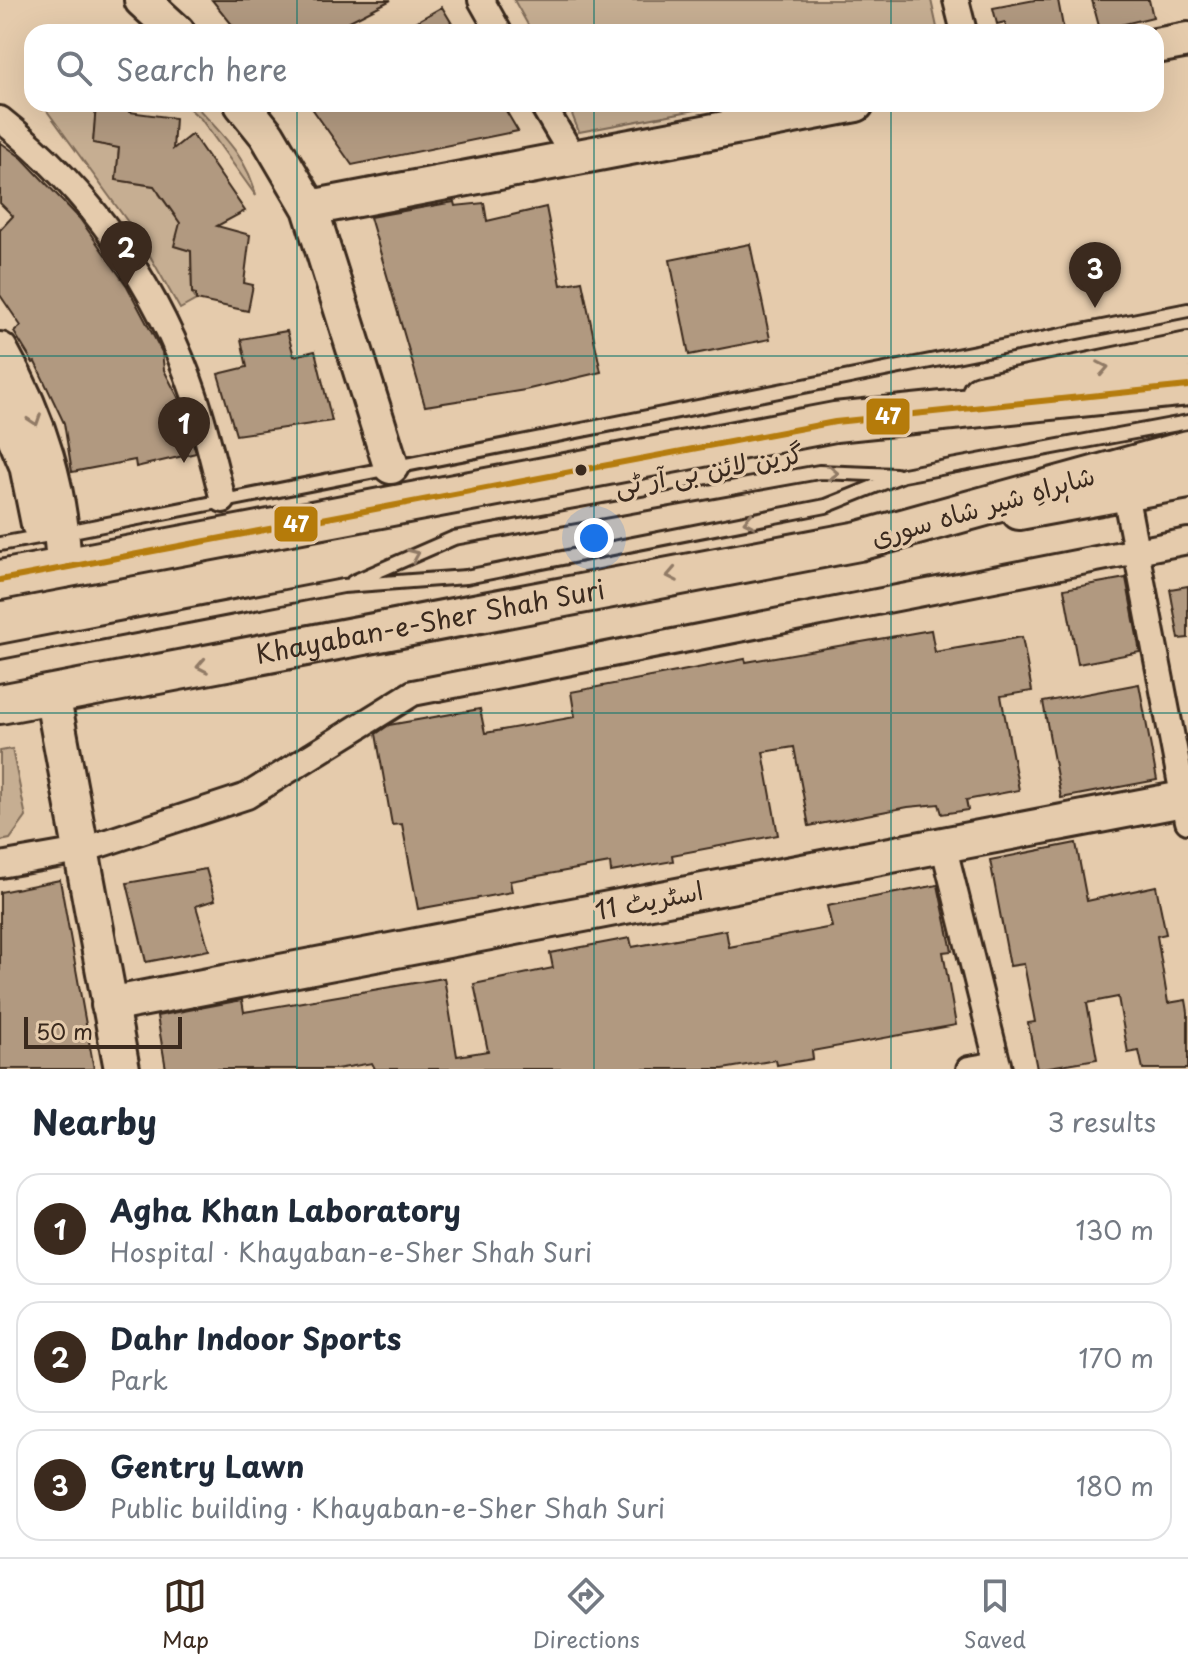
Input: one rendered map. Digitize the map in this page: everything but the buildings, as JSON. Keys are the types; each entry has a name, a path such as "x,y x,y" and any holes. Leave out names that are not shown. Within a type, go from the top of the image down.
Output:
{"main road":[{"path":"0,580 53,553 835,422 1188,386"},
{"name":"شاہراہِ شیر شاہ سوری","path":"859,541 1188,450"},
{"name":"Khayaban-e-Sher Shah Suri","path":"0,704 859,541"}],"street":[{"path":"142,0 168,24"},
{"path":"481,0 494,24"},
{"path":"956,0 962,24"},
{"path":"1164,44 1188,40"},
{"path":"248,112 267,135 310,208 391,466"},
{"path":"547,112 574,158"},
{"path":"310,208 814,112"},
{"path":"0,119 33,144 90,203 148,291 194,393 223,500"},
{"path":"0,350 31,408 52,469 53,553"},
{"path":"835,422 1188,350"},
{"path":"0,402 27,465 53,553"},
{"name":"شاہراہِ شیر شاہ سوری","path":"859,541 1188,481"},
{"path":"1125,493 1187,806"},
{"path":"0,865 80,851 247,796 413,693 1188,541"},
{"path":"52,694 122,1069"},
{"name":"اسٹریٹ 11","path":"109,1005 943,844 1187,806"},
{"path":"943,844 999,1066 969,1069"}],"lane":[{"path":"0,544 53,553 223,500 1188,310"},
{"name":"گرین لائن بی آر ٹی","path":"0,652 343,586 466,577 826,506 903,475 1188,422"},
{"name":"گرین لائن بی آر ٹی","path":"343,586 454,538 819,472 903,475"}],"shaded area":[{"path":"514,0 931,0 936,24 528,24"},
{"path":"48,112 96,112 93,143 119,148 116,180 159,187 159,194 181,224 175,246 191,251 192,293 196,300 180,309 141,240"},
{"path":"193,112 202,112 232,147 247,170 256,196"},
{"path":"571,112 685,112 579,132"},
{"path":"12,749 26,817 10,839 0,841 0,751"}],"transit line":[{"name":"47","path":"0,580 835,422 1188,386"}],"place":[{"name":"Dahr Indoor Sports","path":"126,287"},
{"name":"Gentry Lawn","path":"1095,308"},
{"name":"Agha Khan Laboratory","path":"184,463"}]}
